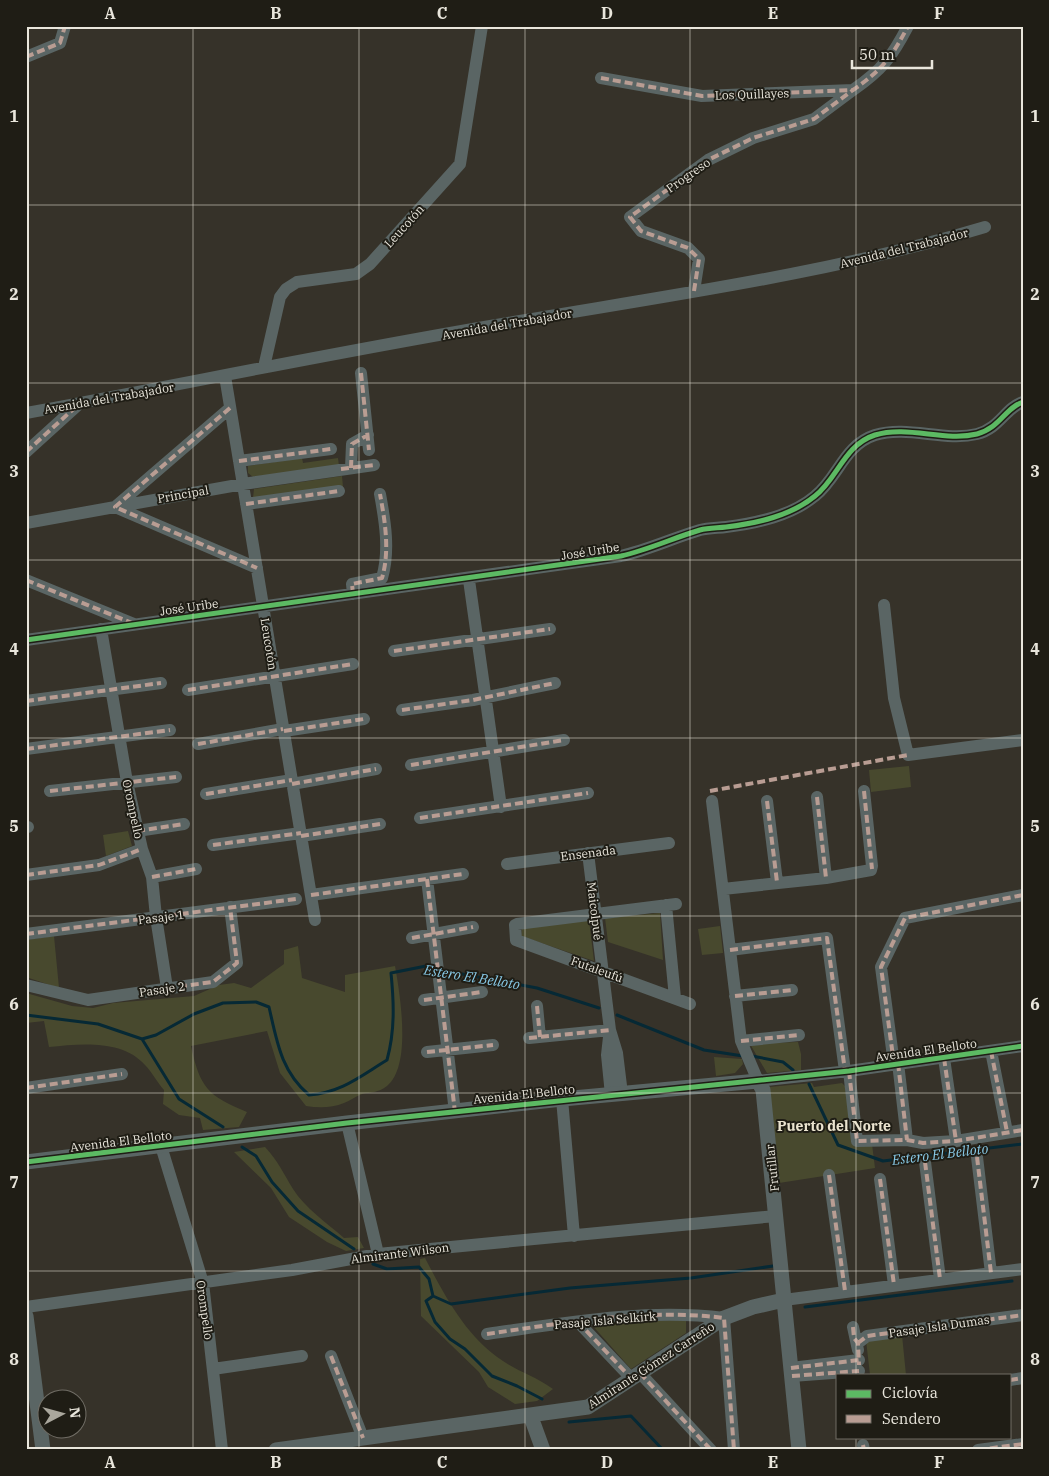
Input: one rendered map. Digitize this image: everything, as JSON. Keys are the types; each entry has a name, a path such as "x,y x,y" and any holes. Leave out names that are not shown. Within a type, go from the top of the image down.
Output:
{"street":[{"path":"26,57 60,43 65,26"},
{"name":"Leucotón","path":"264,367 280,297 286,289 297,282 356,274 370,264 460,164 482,26"},
{"path":"853,90 892,57 908,26"},
{"name":"Los Quillayes","path":"601,78 702,96 853,90"},
{"name":"Progreso","path":"694,292 699,259 688,248 641,230 630,217 708,160 754,138 814,120 853,90"},
{"name":"Avenida del Trabajador","path":"26,413 264,367 694,292 918,247 985,227"},
{"path":"360,373 369,450"},
{"name":"Leucotón","path":"224,376 315,920"},
{"name":"José Uribe","path":"26,640 353,594 469,580 621,556 650,549 701,530 755,522 785,514 815,496 856,446 875,436 900,432 962,436 977,434 1000,422 1008,411 1023,402"},
{"path":"26,452 80,403"},
{"path":"230,408 115,507 257,568"},
{"path":"346,469 352,444 368,435"},
{"path":"239,461 331,449"},
{"name":"Principal","path":"26,523 242,484 374,465"},
{"path":"246,504 339,491"},
{"path":"353,594 352,584 382,578 384,570 385,520 380,494"},
{"path":"26,580 136,625"},
{"path":"469,580 479,639 501,807"},
{"path":"884,605 894,698 908,755 1023,740"},
{"name":"Orompello","path":"101,629 137,831 152,877 167,988"},
{"path":"394,651 550,629"},
{"name":"Leucotón","path":"188,690 353,664"},
{"path":"402,710 555,683"},
{"path":"26,701 161,684"},
{"path":"198,744 364,719"},
{"path":"26,749 120,735 170,730"},
{"path":"411,765 564,740"},
{"path":"206,794 376,769"},
{"path":"50,791 176,777"},
{"path":"723,888 826,878 872,869 864,791"},
{"path":"420,818 588,793"},
{"path":"817,797 826,878"},
{"name":"Frutillar","path":"712,801 735,996 745,1050 763,1094 799,1450"},
{"path":"767,801 776,882"},
{"path":"137,831 184,824"},
{"path":"214,845 380,824"},
{"name":"Ensenada","path":"507,864 669,843"},
{"path":"26,875 99,865 142,850"},
{"name":"Maicolpué","path":"588,852 610,1030 608,1055 616,1094"},
{"path":"152,877 196,869"},
{"path":"311,895 463,874"},
{"path":"426,879 455,1112"},
{"path":"907,1140 881,967 905,918 1023,895"},
{"name":"Pasaje 1","path":"26,934 296,899"},
{"path":"596,913 671,905 675,998"},
{"name":"Pasaje 2","path":"26,985 88,1000 213,982 237,963 230,907"},
{"name":"Futaleufú","path":"596,913 514,925 516,940 690,1004"},
{"path":"412,938 473,927"},
{"path":"730,950 827,938 857,1141 907,1140 923,1143 956,1141 1023,1130"},
{"path":"735,996 792,990"},
{"path":"424,1000 482,992"},
{"path":"537,1006 534,1037 610,1030"},
{"path":"745,1050 799,1035"},
{"path":"427,1052 493,1045"},
{"name":"Avenida El Belloto","path":"26,1162 347,1123 847,1071 1023,1046"},
{"path":"991,1051 1007,1132"},
{"path":"944,1058 956,1141"},
{"path":"26,1088 122,1074"},
{"path":"562,1100 574,1236"},
{"path":"347,1123 378,1254"},
{"name":"Orompello","path":"161,1146 203,1283 222,1450"},
{"path":"977,1157 991,1273"},
{"path":"925,1162 940,1278"},
{"path":"830,1175 845,1291"},
{"path":"880,1179 894,1285"},
{"name":"Almirante Wilson","path":"26,1307 203,1283 378,1254 776,1216"},
{"name":"Almirante Gómez Carreño","path":"276,1450 357,1442 588,1408 724,1318 753,1307 784,1300 845,1291 1023,1269"},
{"name":"Pasaje Isla Selkirk","path":"487,1334 578,1322 688,1313 724,1318"},
{"name":"Pasaje Isla Dumas","path":"858,1343 867,1336 1023,1314"},
{"path":"26,1316 43,1450"},
{"path":"724,1318 734,1450"},
{"path":"578,1322 711,1450"},
{"path":"791,1372 859,1369 858,1343 854,1338 853,1327"},
{"path":"213,1369 302,1356"},
{"path":"331,1356 357,1442"},
{"path":"530,1417 543,1450"},
{"path":"978,1450 1023,1444"}],"green space":[{"path":"302,458 303,463 338,458 339,466 253,477 248,473 248,466"},
{"path":"342,476 343,487 253,498 254,489"},
{"path":"909,766 911,787 871,792 869,770"},
{"path":"128,831 132,846 106,856 103,835"},
{"path":"660,913 663,960 608,942 605,918"},
{"path":"589,920 594,961 521,936 522,927"},
{"path":"720,926 723,953 702,955 698,929"},
{"path":"54,936 59,988 26,977 26,940"},
{"path":"298,946 302,978 345,992 345,975 395,966 401,1011 402,1047 400,1063 395,1076 381,1090 362,1094 335,1106 306,1106 280,1073 267,1031 191,1046 198,1072 208,1089 223,1101 247,1112 239,1127 203,1130 200,1118 179,1115 163,1104 164,1090 148,1068 136,1057 113,1047 100,1045 49,1047 44,1021 26,1023 26,993 72,1006 93,1008 113,1003 194,996 219,985 234,983 251,988 284,964 284,950"},
{"path":"798,1042 801,1054 801,1070 767,1073 750,1044"},
{"path":"714,1057 742,1059 743,1064 735,1073 716,1076"},
{"path":"812,1083 814,1087 842,1083 845,1086 853,1145 872,1144 875,1168 779,1183 769,1087"},
{"path":"265,1147 304,1203 344,1238 358,1237 364,1248 346,1251 327,1242 289,1217 271,1188 234,1152"},
{"path":"425,1258 440,1287 458,1315 478,1340 503,1361 553,1389 537,1401 515,1404 488,1387 479,1372 421,1316 420,1259"},
{"path":"686,1319 686,1333 631,1369 592,1325"},
{"path":"902,1335 906,1374 870,1374 866,1340"}],"waterway":[{"name":"Estero El Belloto","path":"26,1015 98,1024 142,1039 156,1035 194,1014 223,1003 256,1002 269,1007 278,1044 286,1066 292,1076 309,1095 341,1087 387,1060 393,1017 391,973 426,966 435,969"},
{"name":"Estero El Belloto","path":"441,970 537,988 599,1008"},
{"name":"Estero El Belloto","path":"617,1015 704,1050 743,1056"},
{"path":"142,1039 179,1099 223,1127"},
{"name":"Estero El Belloto","path":"752,1056 783,1062 793,1070"},
{"name":"Estero El Belloto","path":"809,1084 838,1145 883,1161 1023,1144"},
{"path":"242,1147 256,1156 272,1182 298,1211 354,1249"},
{"path":"373,1264 387,1269 419,1267 429,1279 433,1296 426,1301 435,1322 450,1339 465,1349 492,1376 542,1399"},
{"path":"433,1296 451,1304 570,1288 691,1278 773,1266"},
{"path":"805,1307 1012,1281"},
{"path":"569,1422 631,1416 663,1450"}],"marked path":[{"path":"26,57 60,43 65,26"},
{"path":"601,78 702,96 853,90 879,69 897,46 908,26"},
{"path":"694,291 699,259 688,248 641,231 630,217 708,160 753,138 814,119 853,90"},
{"path":"361,373 369,450"},
{"path":"26,452 80,403"},
{"path":"230,408 115,507 257,568"},
{"path":"351,468 352,444 368,435"},
{"path":"239,461 331,449"},
{"path":"341,469 374,465"},
{"path":"246,504 339,491"},
{"path":"353,594 352,584 382,578 386,547 380,494"},
{"path":"26,580 132,623"},
{"path":"394,651 550,629"},
{"path":"188,690 353,664"},
{"path":"26,701 161,683"},
{"path":"402,710 473,700 555,683"},
{"path":"284,731 364,719"},
{"path":"198,744 283,729"},
{"path":"26,749 170,730"},
{"path":"411,765 564,740"},
{"path":"710,791 908,755"},
{"path":"292,784 376,769"},
{"path":"50,791 176,777"},
{"path":"206,794 292,780"},
{"path":"864,791 872,869"},
{"path":"420,818 588,793"},
{"path":"817,797 826,878"},
{"path":"767,801 777,882"},
{"path":"137,831 184,824"},
{"path":"301,836 380,824"},
{"path":"213,845 301,833"},
{"path":"26,875 99,865 142,849"},
{"path":"152,877 196,869"},
{"path":"311,895 463,874"},
{"path":"427,879 455,1112"},
{"path":"894,1064 881,967 905,918 1023,895"},
{"path":"26,934 296,899"},
{"path":"167,988 213,982 237,963 230,907"},
{"path":"412,938 473,927"},
{"path":"730,950 827,938 845,1071"},
{"path":"735,996 792,990"},
{"path":"424,1000 482,992"},
{"path":"537,1006 540,1037"},
{"path":"529,1038 610,1030"},
{"path":"741,1041 799,1035"},
{"path":"427,1052 493,1045"},
{"path":"991,1051 1007,1132"},
{"path":"944,1058 956,1141"},
{"path":"898,1063 907,1140"},
{"path":"849,1071 857,1141 907,1140 923,1143 956,1141 1023,1130"},
{"path":"26,1088 122,1074"},
{"path":"977,1157 991,1273"},
{"path":"925,1162 940,1279"},
{"path":"829,1175 845,1291"},
{"path":"880,1179 894,1285"},
{"path":"487,1334 605,1318 665,1315 695,1315 724,1318 734,1450"},
{"path":"858,1343 867,1336 1023,1315"},
{"path":"578,1322 631,1378"},
{"path":"853,1327 854,1338 858,1343 859,1365"},
{"path":"331,1356 363,1438"},
{"path":"791,1368 859,1360"},
{"path":"792,1376 859,1371"},
{"path":"640,1373 711,1450"},
{"path":"1012,1380 1023,1378"},
{"path":"978,1450 1023,1444"},
{"path":"863,1445 864,1450"}],"cycle path":[{"path":"26,640 621,556 641,551 700,530 761,521 795,509 806,503 823,489 856,446 875,435 888,432 913,432 952,436 977,434 997,423 1011,409 1023,402"},
{"path":"26,1162 347,1123 849,1071 1023,1046"}],"district":[{"name":"Puerto del Norte","path":"834,1126"}]}
